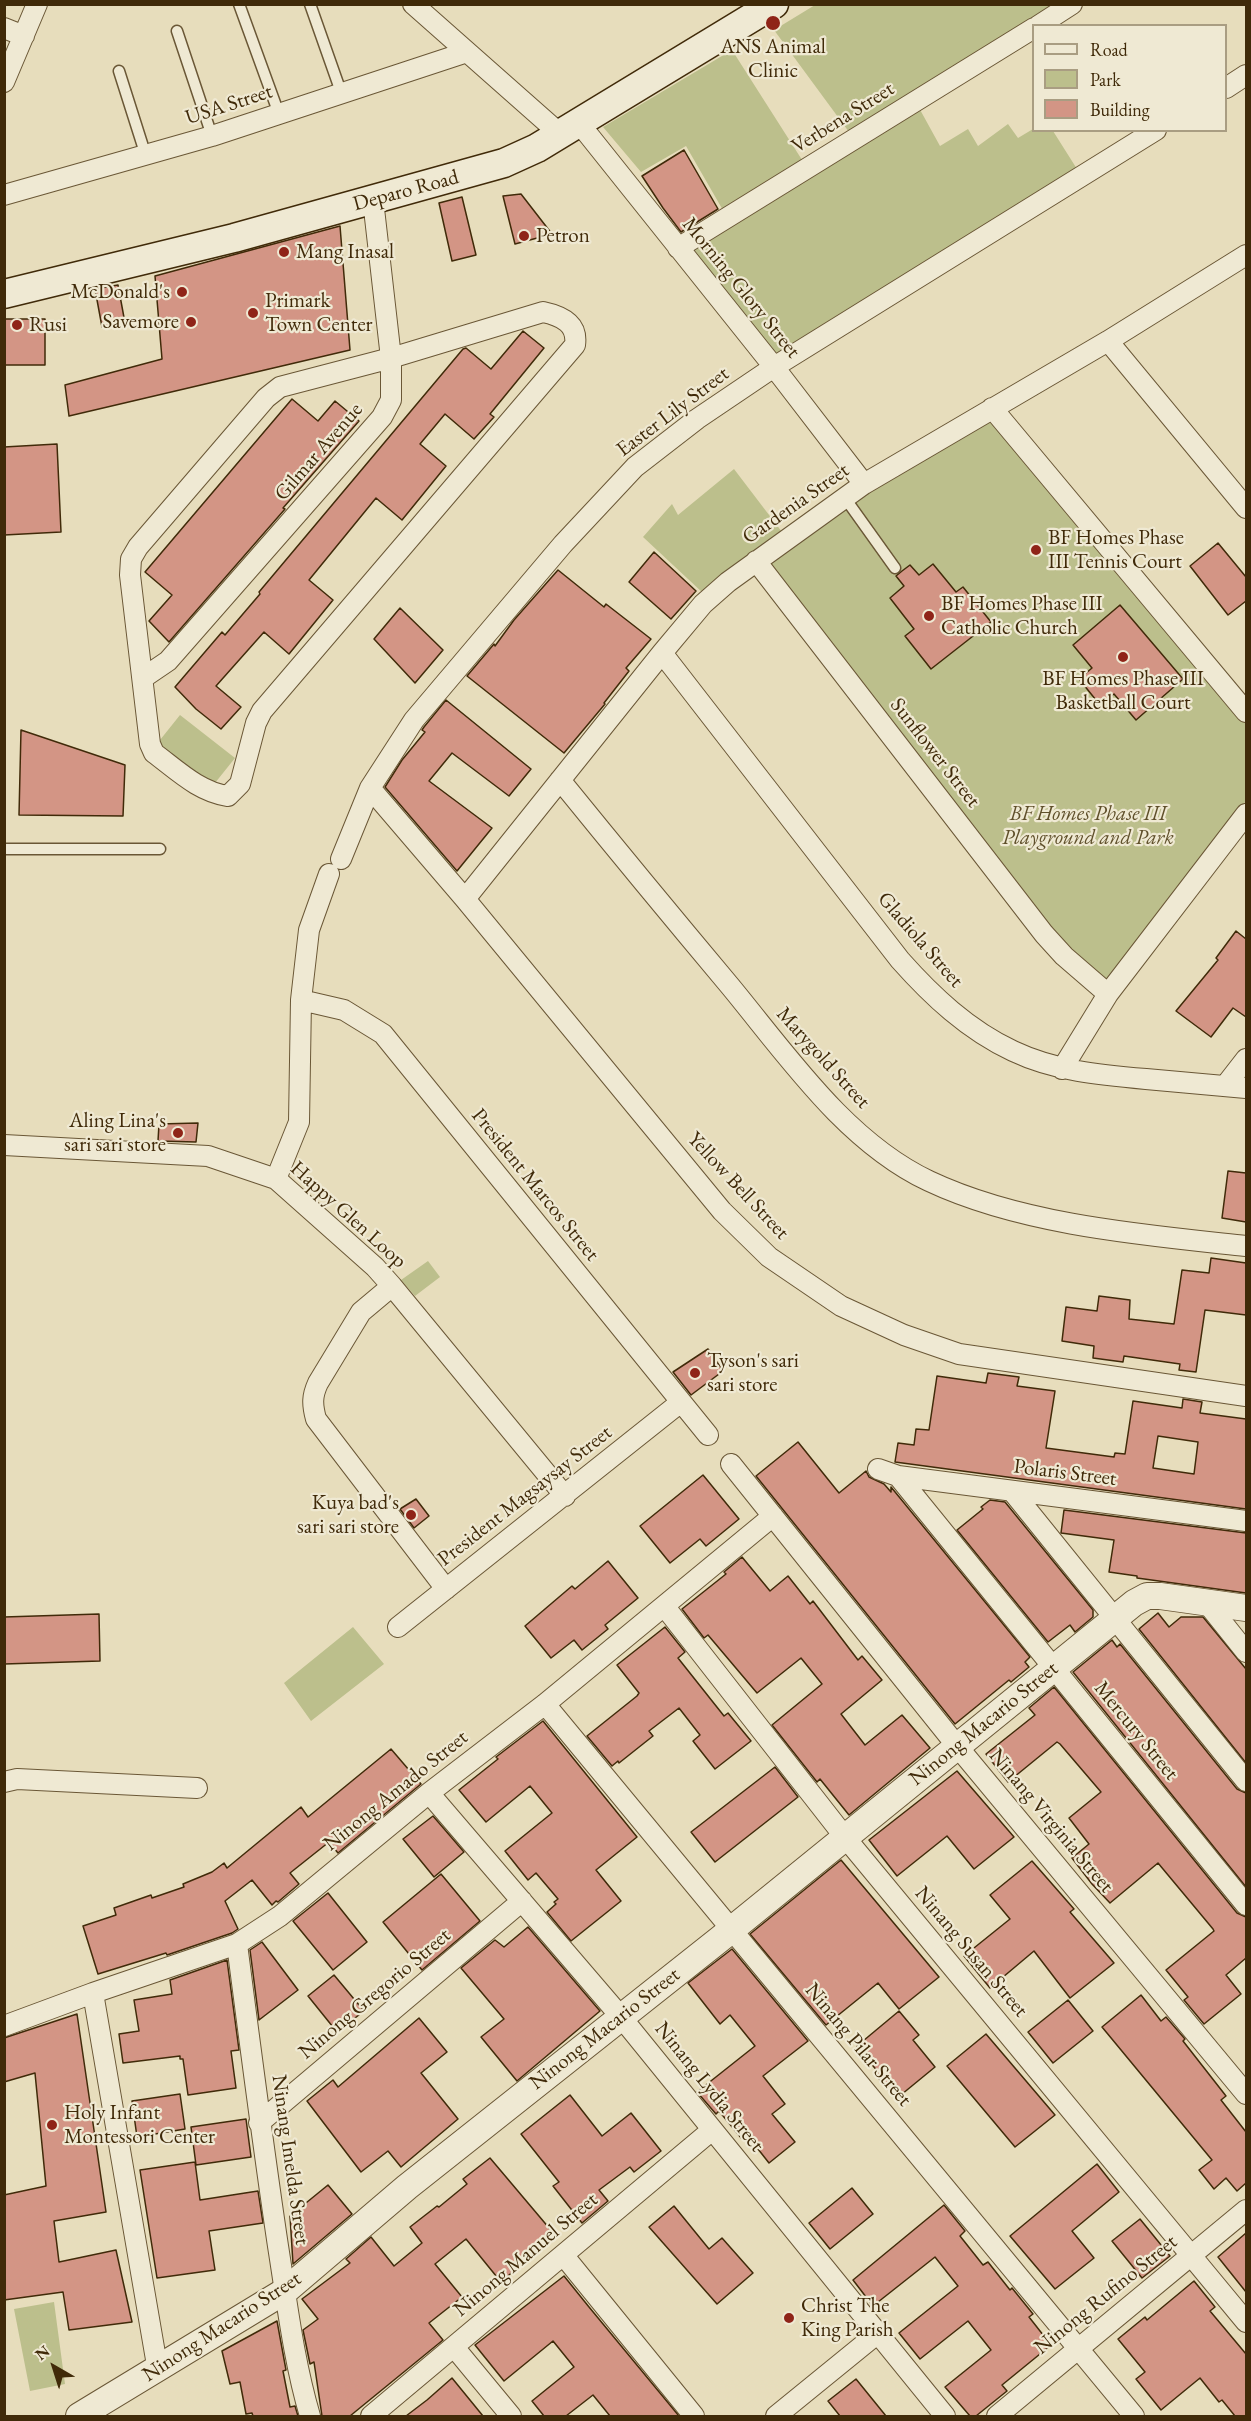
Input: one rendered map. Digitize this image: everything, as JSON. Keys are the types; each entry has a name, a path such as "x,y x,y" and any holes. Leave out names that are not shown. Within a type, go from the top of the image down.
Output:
{"main road":[{"name":"Deparo Road","path":"4,294 234,238 504,163 522,156 570,128 774,4"}],"street":[{"path":"4,82 37,4"},
{"name":"Morning Glory Street","path":"413,4 467,52 570,128 678,248 864,484"},
{"path":"1041,24 1072,4"},
{"path":"4,28 24,36"},
{"name":"Verbena Street","path":"678,248 1032,29"},
{"name":"USA Street","path":"4,195 212,136 467,52"},
{"path":"1227,87 1246,75"},
{"name":"Easter Lily Street","path":"276,1179 299,1122 301,1000 309,930 370,788 414,720 563,544 635,467 697,419 774,367 1153,132"},
{"name":"Gilmar Avenue","path":"143,678 168,661 382,417 391,400 391,358 373,200"},
{"name":"Gardenia Street","path":"465,899 703,604 756,561 864,484 1244,261"},
{"path":"543,312 558,315 573,326 576,335 575,345 262,711 256,723 240,784 228,796 205,790 154,753 150,744 130,575 131,559 138,547 266,398 280,387 391,358 543,312"},
{"path":"1108,340 1246,508"},
{"path":"992,408 1246,712"},
{"name":"Sunflower Street","path":"756,561 1044,934 1064,956 1108,994"},
{"name":"Gladiola Street","path":"662,653 916,978 936,999 984,1035 1014,1052 1062,1069 1089,1074 1246,1088"},
{"name":"Marygold Street","path":"560,780 821,1097 880,1153 927,1180 978,1201 1021,1213 1146,1235 1246,1246"},
{"name":"Yellow Bell Street","path":"370,788 465,899 722,1211 769,1257 841,1306 903,1335 959,1354 1246,1396"},
{"path":"1062,1069 1108,994 1246,814"},
{"name":"President Marcos Street","path":"301,1000 344,1010 383,1034 708,1435"},
{"path":"1226,1086 1246,1059"},
{"name":"Happy Glen Loop","path":"4,1145 208,1156 276,1179 375,1267 565,1496"},
{"path":"392,1286 361,1312 318,1383 312,1405 316,1419 446,1589"},
{"name":"President Magsaysay Street","path":"398,1626 681,1402"},
{"name":"Ninang Virginia Street","path":"731,1464 957,1746 1246,2094"},
{"name":"Polaris Street","path":"878,1469 898,1476 1246,1521"},
{"name":"Mercury Street","path":"898,1476 1246,1905"},
{"path":"1012,1491 1246,1781"},
{"name":"Ninong Amado Street","path":"4,2026 237,1944 280,1916 429,1793 545,1704 665,1607 773,1516"},
{"name":"Ninong Macario Street","path":"80,2416 158,2371 285,2291 407,2187 731,1930 1134,1603 1147,1596 1160,1596 1246,1608"},
{"path":"1206,1602 1246,1652"},
{"name":"Ninang Susan Street","path":"665,1607 844,1836 1246,2322"},
{"name":"Ninang Pilar Street","path":"545,1704 1134,2416"},
{"path":"4,1782 17,1779 197,1788"},
{"name":"Ninang Lydia Street","path":"429,1793 621,2016 945,2416"},
{"name":"Ninong Gregorio Street","path":"259,2123 522,1901"},
{"name":"Ninang Imelda Street","path":"237,1944 259,2123 285,2291 310,2416"},
{"path":"93,1993 158,2371"},
{"name":"Ninong Manuel Street","path":"371,2416 712,2130"},
{"name":"Ninong Rufino Street","path":"997,2416 1246,2210"},
{"path":"564,2256 693,2416"},
{"path":"776,2416 878,2333"},
{"path":"454,2347 511,2416"}],"lane":[{"path":"239,4 279,114"},
{"path":"310,4 341,92"},
{"path":"177,31 212,136"},
{"path":"119,71 146,156"},
{"path":"845,498 895,568"},
{"path":"4,849 160,849"}],"green space":[{"path":"815,5 1059,5 849,132 774,30"},
{"path":"732,50 804,163 724,212 686,146 641,172 603,127"},
{"path":"918,106 940,146 968,129 978,146 1008,124 1018,138 1032,130 1032,132 1054,132 1077,169 775,355 689,250"},
{"name":"BF Homes Phase III Playground and Park","path":"990,415 1246,721 1246,801 1106,986 1069,955 763,563 848,502"},
{"path":"734,469 782,532 703,593 643,537 672,504 678,515"},
{"path":"180,715 235,758 211,788 156,745"},
{"path":"428,1261 440,1277 415,1296 401,1280"},
{"path":"353,1627 384,1664 311,1721 284,1683"},
{"path":"54,2302 65,2384 30,2391 14,2309"}],"building":[{"path":"684,150 718,209 681,232 642,176"},
{"path":"521,194 552,234 515,244 503,196"},
{"path":"462,197 476,255 452,261 439,203"},
{"name":"Primark Town Center","path":"340,226 350,350 69,416 65,385 162,359 155,276"},
{"path":"118,285 125,323 102,327 95,289"},
{"path":"4,319 45,319 45,365 4,365"},
{"path":"523,331 544,348 490,414 494,417 474,439 445,414 420,444 446,466 402,520 376,498 309,580 333,600 289,654 264,632 216,686 241,707 221,729 196,709 175,687 222,632 225,635 260,594 259,592 463,349 466,348 491,369"},
{"path":"292,399 318,421 335,401 359,421 169,642 149,621 172,595 145,572"},
{"path":"57,444 61,532 4,535 4,447"},
{"path":"1218,543 1246,577 1246,601 1228,615 1190,566"},
{"path":"654,552 696,591 671,619 629,582"},
{"path":"933,564 956,592 963,587 991,622 931,669 905,636 914,629 890,598 904,586 896,576 902,571 910,565 919,575"},
{"path":"558,570 604,607 606,604 651,639 626,668 629,671 605,704 564,753 467,676"},
{"name":"BF Homes Phase III Basketball Court","path":"1120,605 1183,679 1136,720 1114,694 1100,705 1079,679 1092,668 1073,645"},
{"path":"400,608 443,650 415,683 374,639"},
{"path":"446,700 531,769 509,796 452,753 429,781 492,828 457,871 385,787 402,760 425,732 422,730 424,727"},
{"path":"21,730 125,765 123,816 19,815"},
{"path":"1236,931 1246,939 1246,1017 1233,1008 1211,1037 1176,1011 1218,960 1216,958"},
{"name":"Aling Lina's sari sari store","path":"198,1123 196,1142 158,1141 159,1124"},
{"path":"1228,1171 1246,1173 1246,1222 1222,1218"},
{"path":"1211,1258 1246,1263 1246,1315 1205,1310 1196,1372 1179,1370 1180,1364 1124,1356 1123,1362 1093,1358 1094,1346 1062,1341 1066,1307 1097,1311 1099,1296 1130,1300 1129,1319 1174,1324 1182,1270 1209,1273"},
{"name":"Tyson's sari sari store","path":"708,1349 723,1371 691,1395 673,1372"},
{"path":"988,1373 1019,1377 1017,1386 1055,1391 1046,1448 1114,1457 1115,1453 1125,1454 1133,1401 1182,1408 1183,1399 1202,1402 1200,1413 1246,1419 1246,1509 895,1462 898,1443 914,1445 916,1429 929,1430 937,1376 986,1383","holes":["1158,1436 1198,1442 1194,1474 1153,1468"]},
{"path":"798,1442 839,1493 866,1471 869,1477 884,1484 891,1492 891,1487 1030,1657 1025,1662 1029,1667 1011,1682 1009,1680 955,1724 756,1476"},
{"path":"703,1475 739,1519 706,1546 700,1539 670,1563 640,1526"},
{"name":"Kuya bad's sari sari store","path":"416,1499 429,1516 414,1528 400,1509"},
{"path":"990,1500 1005,1502 1093,1610 1093,1617 1075,1632 1070,1625 1048,1642 957,1530 983,1509 981,1507"},
{"path":"1064,1510 1246,1533 1246,1593 1109,1572 1114,1540 1061,1533"},
{"path":"742,1557 770,1591 788,1576 810,1604 813,1601 858,1660 862,1656 882,1680 841,1714 865,1745 902,1715 930,1748 849,1815 820,1779 817,1782 772,1725 822,1684 801,1658 757,1693 708,1635 704,1638 682,1609 726,1574 724,1572"},
{"path":"608,1561 638,1598 605,1625 608,1629 582,1650 574,1640 551,1658 525,1626 572,1586 575,1589"},
{"path":"1158,1613 1169,1627 1181,1617 1203,1617 1246,1669 1246,1763 1139,1629"},
{"path":"99,1614 100,1661 4,1664 4,1617"},
{"path":"665,1627 685,1652 678,1658 724,1716 728,1713 751,1741 715,1769 693,1741 700,1735 679,1708 649,1731 653,1736 612,1766 587,1736 637,1696 639,1693 617,1665"},
{"path":"1112,1640 1117,1647 1120,1644 1237,1789 1246,1793 1246,1887 1073,1672"},
{"path":"1054,1687 1237,1913 1246,1917 1246,1958 1226,1975 1241,1994 1204,2024 1184,2000 1188,1997 1166,1970 1214,1931 1213,1929 1158,1863 1110,1903 1092,1884 1072,1858 1089,1844 1069,1818 1101,1792 1060,1744 1057,1742 1008,1782 986,1754 1035,1715 1029,1708"},
{"path":"543,1721 637,1837 596,1870 621,1901 571,1941 547,1912 558,1899 536,1873 528,1880 505,1851 552,1813 530,1786 486,1822 459,1790 498,1759 496,1757"},
{"path":"391,1749 421,1784 338,1853 329,1842 290,1873 299,1884 278,1902 272,1905 252,1880 225,1901 238,1929 232,1933 167,1955 166,1953 98,1974 83,1926 116,1915 114,1908 151,1895 152,1898 184,1887 183,1884 212,1872 224,1863 227,1868 301,1807 308,1817"},
{"path":"775,1767 798,1797 715,1862 691,1832"},
{"path":"957,1771 1014,1837 974,1869 947,1836 897,1876 869,1840"},
{"path":"433,1816 464,1852 434,1877 403,1839"},
{"path":"841,1860 939,1977 899,2009 878,1983 826,2025 750,1934"},
{"path":"1032,1861 1074,1909 1070,1912 1114,1963 1070,1998 1034,1951 990,1988 964,1956 1010,1919 990,1895"},
{"path":"441,1874 480,1921 422,1970 383,1922"},
{"path":"328,1893 367,1942 333,1970 293,1921"},
{"path":"528,1927 600,2011 517,2081 481,2037 504,2019 461,1968 495,1940 504,1947"},
{"path":"262,1942 298,1990 259,2020 250,1950"},
{"path":"732,1949 808,2041 763,2076 785,2104 772,2114 795,2142 769,2163 747,2135 742,2139 719,2111 716,2114 697,2092 755,2046 730,2015 720,2024 688,1983"},
{"path":"227,1960 239,2050 231,2051 236,2088 188,2095 183,2059 180,2059 180,2056 123,2063 119,2034 139,2031 134,2000 172,1994 170,1980"},
{"path":"334,1975 364,2011 337,2032 308,1996"},
{"path":"1141,1995 1161,2021 1166,2017 1185,2039 1183,2041 1226,2096 1221,2100 1246,2132 1246,2183 1237,2191 1226,2178 1214,2189 1199,2170 1212,2160 1102,2027"},
{"path":"1068,2000 1093,2031 1053,2063 1028,2032"},
{"path":"899,2011 919,2035 913,2040 935,2067 896,2099 875,2074 878,2072 857,2046"},
{"name":"Holy Infant Montessori Center","path":"77,2014 106,2212 54,2221 59,2262 116,2250 132,2322 69,2330 63,2292 4,2300 4,2195 46,2186 35,2073 4,2082 4,2038"},
{"path":"419,2018 447,2052 421,2073 458,2119 401,2167 388,2151 361,2172 307,2101 333,2080 338,2087"},
{"path":"986,2034 1055,2115 1015,2147 947,2066"},
{"path":"180,2094 185,2129 137,2137 132,2101"},
{"path":"570,2095 602,2136 631,2113 661,2151 634,2172 630,2167 599,2190 608,2201 582,2223 553,2186 559,2182 521,2134"},
{"path":"246,2119 251,2157 196,2165 191,2127"},
{"path":"490,2158 555,2235 501,2282 466,2239 435,2264 462,2297 429,2323 443,2340 350,2416 322,2416 314,2362 310,2364 303,2330 318,2319 302,2299 350,2263 346,2259 371,2237 394,2266 422,2243 410,2227 467,2184 463,2179"},
{"path":"195,2162 200,2200 258,2191 263,2223 209,2231 215,2270 157,2278 140,2170"},
{"path":"1097,2164 1119,2192 1072,2231 1094,2258 1055,2289 1010,2236"},
{"path":"328,2185 352,2214 293,2264 290,2216"},
{"path":"852,2188 873,2214 830,2249 809,2223"},
{"path":"944,2205 965,2231 960,2236 983,2265 988,2262 1010,2290 1012,2288 1033,2314 1029,2317 1051,2345 1002,2385 1007,2391 976,2416 970,2416 945,2387 991,2350 968,2321 920,2359 899,2333 958,2286 935,2257 873,2306 853,2280"},
{"path":"674,2206 709,2249 722,2238 753,2273 717,2304 649,2227"},
{"path":"1140,2219 1170,2256 1142,2278 1112,2241"},
{"path":"1246,2233 1246,2292 1218,2257"},
{"path":"564,2276 679,2416 610,2416 593,2395 566,2416 544,2416 532,2401 574,2367 553,2341 504,2381 475,2345"},
{"path":"1194,2281 1215,2307 1210,2311 1246,2354 1246,2416 1235,2416 1222,2400 1219,2402 1200,2378 1161,2410 1136,2379 1145,2372 1118,2339 1145,2317 1147,2320"},
{"path":"277,2321 290,2407 295,2406 298,2416 246,2414 240,2382 230,2384 222,2351"},
{"path":"452,2378 483,2416 406,2416 427,2400"},
{"path":"856,2379 886,2416 840,2416 828,2401"}],"place":[{"name":"ANS Animal Clinic","path":"773,23"},
{"name":"Petron","path":"524,236"},
{"name":"Mang Inasal","path":"284,252"},
{"name":"McDonald's","path":"182,292"},
{"name":"Primark Town Center","path":"253,313"},
{"name":"Savemore","path":"191,322"},
{"name":"Rusi","path":"17,325"},
{"name":"BF Homes Phase III Tennis Court","path":"1036,550"},
{"name":"BF Homes Phase III Catholic Church","path":"929,616"},
{"name":"BF Homes Phase III Basketball Court","path":"1123,657"},
{"name":"Aling Lina's sari sari store","path":"178,1133"},
{"name":"Tyson's sari sari store","path":"695,1373"},
{"name":"Kuya bad's sari sari store","path":"411,1515"},
{"name":"Holy Infant Montessori Center","path":"52,2125"},
{"name":"Christ The King Parish","path":"789,2318"}]}
